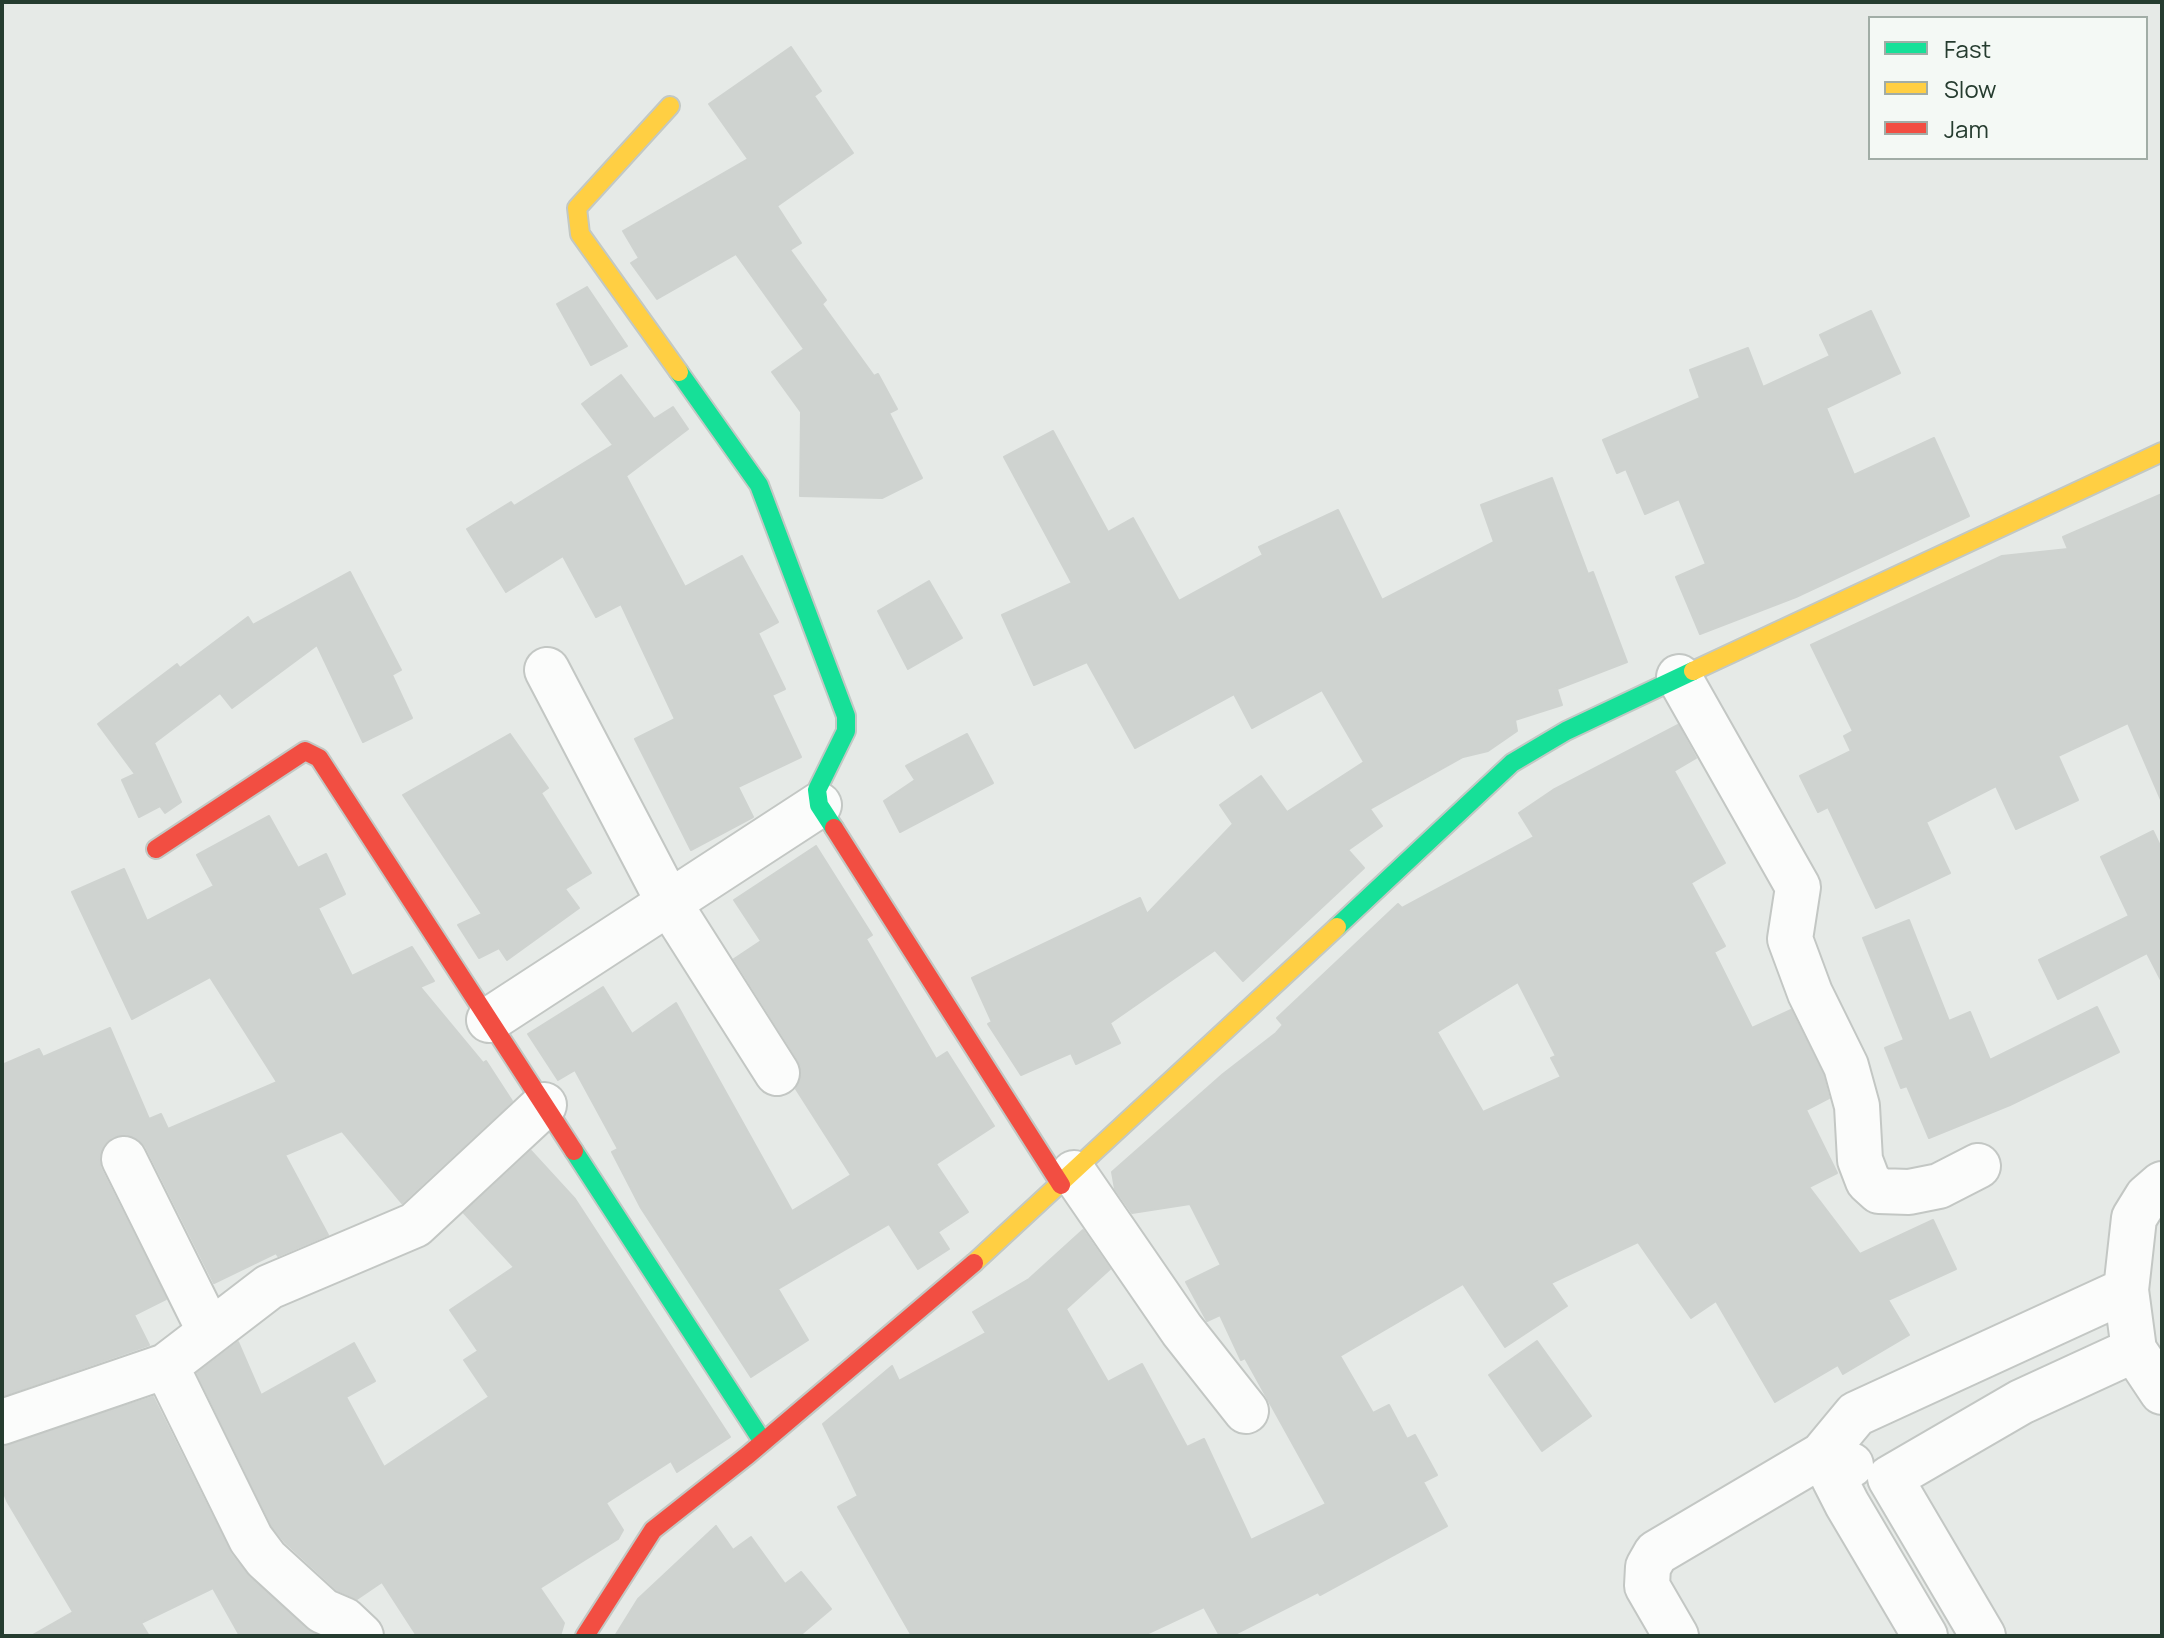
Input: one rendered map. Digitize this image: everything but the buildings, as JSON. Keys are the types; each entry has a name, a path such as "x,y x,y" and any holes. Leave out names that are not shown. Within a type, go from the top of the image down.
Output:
{"street":[{"path":"670,106 577,208 576,221 580,234 759,485 846,716 846,731 817,790 819,805 1067,1179 1246,1411"},
{"path":"585,1636 653,1530 763,1442 1018,1226 1512,763 1566,731 2162,452"},
{"path":"547,670 669,903 777,1073"},
{"path":"1679,677 1798,887 1790,939 1810,993 1846,1066 1857,1106 1860,1160 1868,1181 1879,1191 1909,1192 1939,1186 1978,1166"},
{"path":"156,849 305,751 319,758 763,1442"},
{"path":"489,1020 819,805"},
{"path":"2,1422 166,1366 269,1287 415,1225 544,1105"},
{"path":"124,1159 210,1332"},
{"path":"2162,1184 2147,1197 2134,1218 2126,1290 2134,1350 2162,1392"},
{"path":"1676,1636 1647,1586 1648,1567 1656,1553 1822,1455 1856,1414 2126,1290"},
{"path":"1890,1478 2021,1402 2134,1350"},
{"path":"166,1366 251,1539 266,1559 323,1611 344,1620 361,1636"},
{"path":"1822,1455 1890,1478 1983,1636"},
{"path":"1822,1455 1861,1530 1925,1636"}],"traffic: fast":[{"path":"679,372 759,485 846,716 846,731 817,790 819,805 834,828"},
{"path":"1337,927 1512,763 1566,731 1693,671"},
{"path":"574,1151 763,1442"}],"traffic: slow":[{"path":"670,106 577,208 580,234 679,372"},
{"path":"1693,671 2162,452"},
{"path":"974,1263 1337,927"}],"traffic: jam":[{"path":"156,849 305,751 319,758 574,1151"},
{"path":"834,828 1061,1185"},
{"path":"585,1636 653,1530 748,1455 974,1263"}]}
